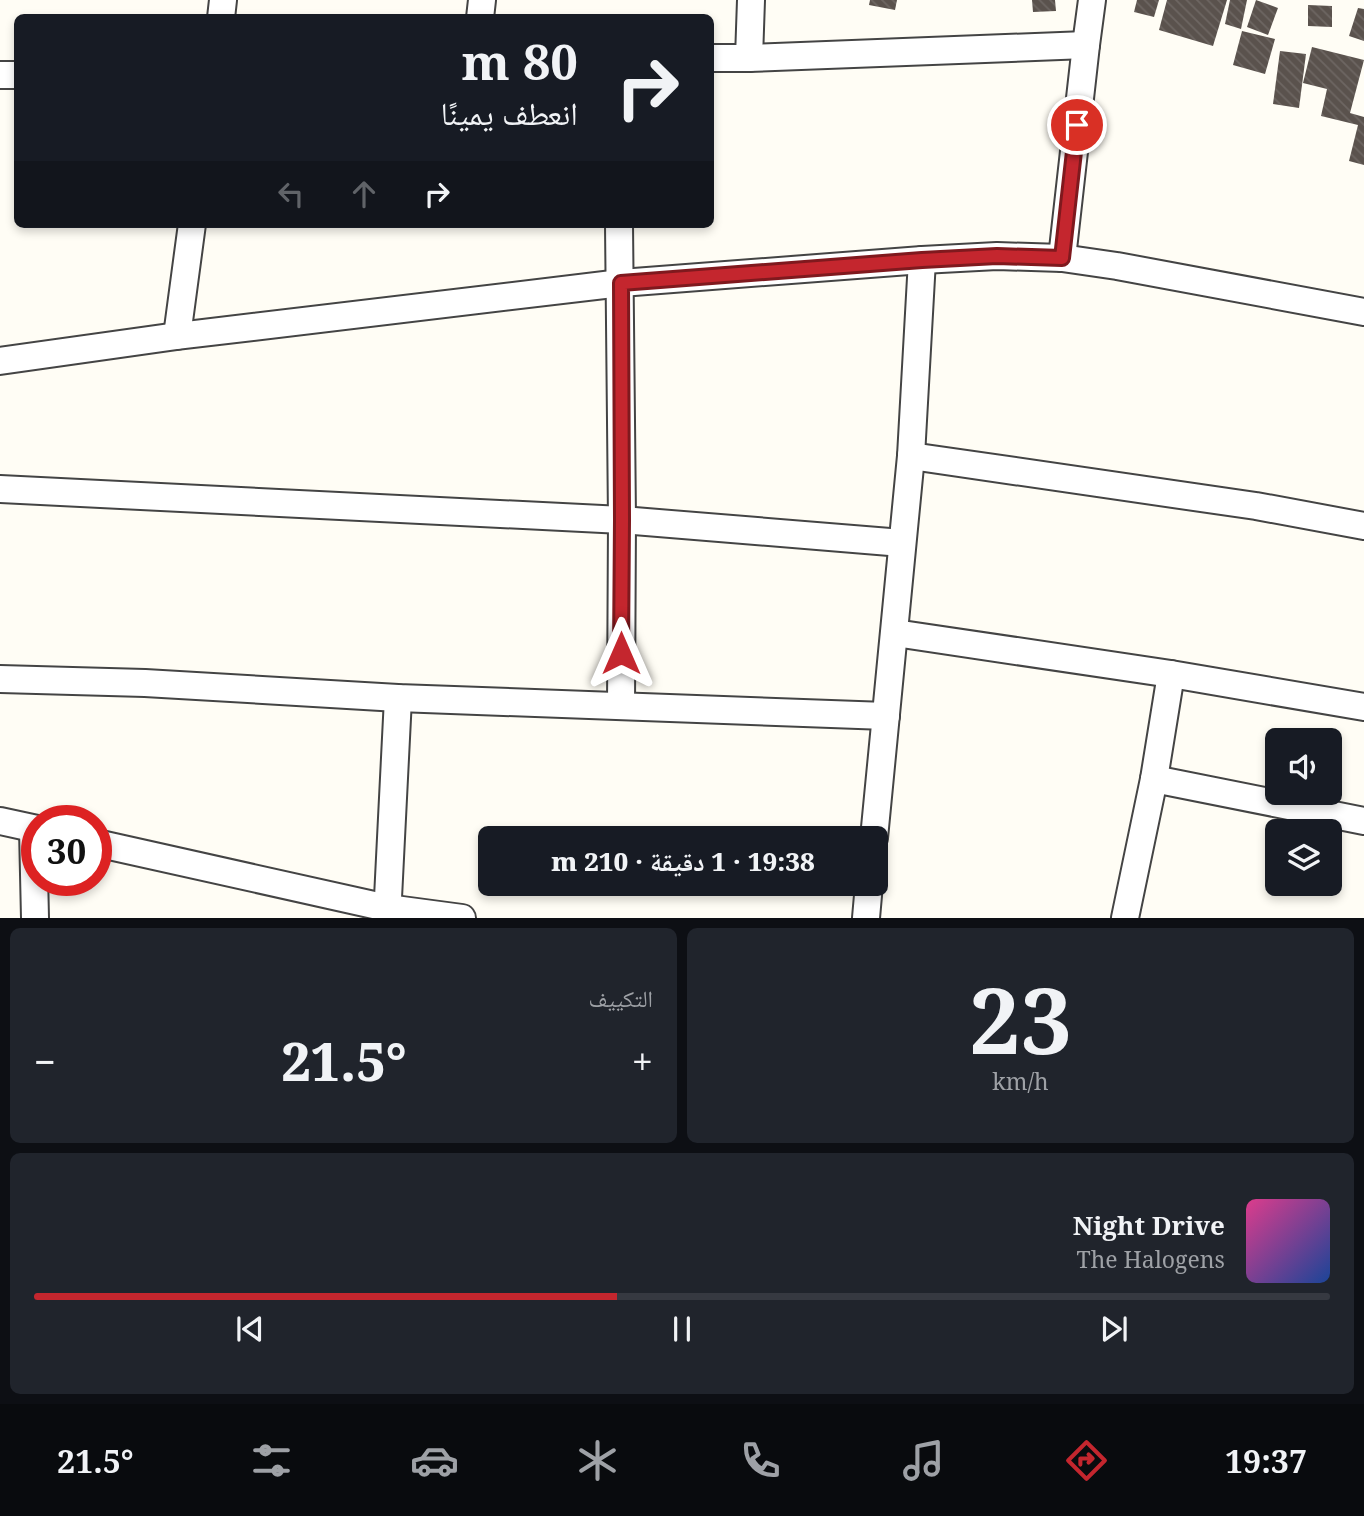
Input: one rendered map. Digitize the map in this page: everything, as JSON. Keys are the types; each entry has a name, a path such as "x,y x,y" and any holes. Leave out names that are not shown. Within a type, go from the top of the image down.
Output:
{"street":[{"path":"749,58 751,0"},
{"path":"1062,258 1092,0"},
{"path":"714,58 1086,45"},
{"path":"177,336 191,228"},
{"path":"619,228 621,706"},
{"path":"0,361 177,336 621,283 997,256 1062,258 1117,266 1364,312"},
{"path":"875,826 911,456 922,260"},
{"path":"911,456 1256,506 1364,526"},
{"path":"0,489 622,520 902,543"},
{"path":"895,633 1171,674 1364,707"},
{"path":"1125,918 1154,779 1171,674"},
{"path":"0,680 145,683 398,698 886,716"},
{"path":"387,913 398,698"},
{"path":"1154,779 1364,821"},
{"path":"0,821 21,826"},
{"path":"112,847 387,913 462,918"},
{"path":"35,896 35,918"},
{"path":"866,918 868,896"}],"building":[{"path":"870,0 897,0 895,10 869,5"},
{"path":"1032,0 1055,0 1056,11 1033,12"},
{"path":"1137,0 1159,0 1154,17 1134,12"},
{"path":"1167,0 1227,0 1213,46 1159,30"},
{"path":"1230,0 1247,0 1241,29 1225,24"},
{"path":"1256,0 1278,8 1268,35 1247,27"},
{"path":"1308,5 1332,6 1332,27 1308,26"},
{"path":"1358,8 1364,9 1364,41 1349,36"},
{"path":"1242,31 1275,39 1265,74 1233,65"},
{"path":"1312,47 1364,60 1350,113 1364,117 1364,165 1349,161 1358,125 1321,116 1327,89 1303,83"},
{"path":"1280,51 1306,54 1299,108 1273,104"}],"route":[{"path":"621,653 621,283 922,260 997,256 1062,258 1077,125"}]}
